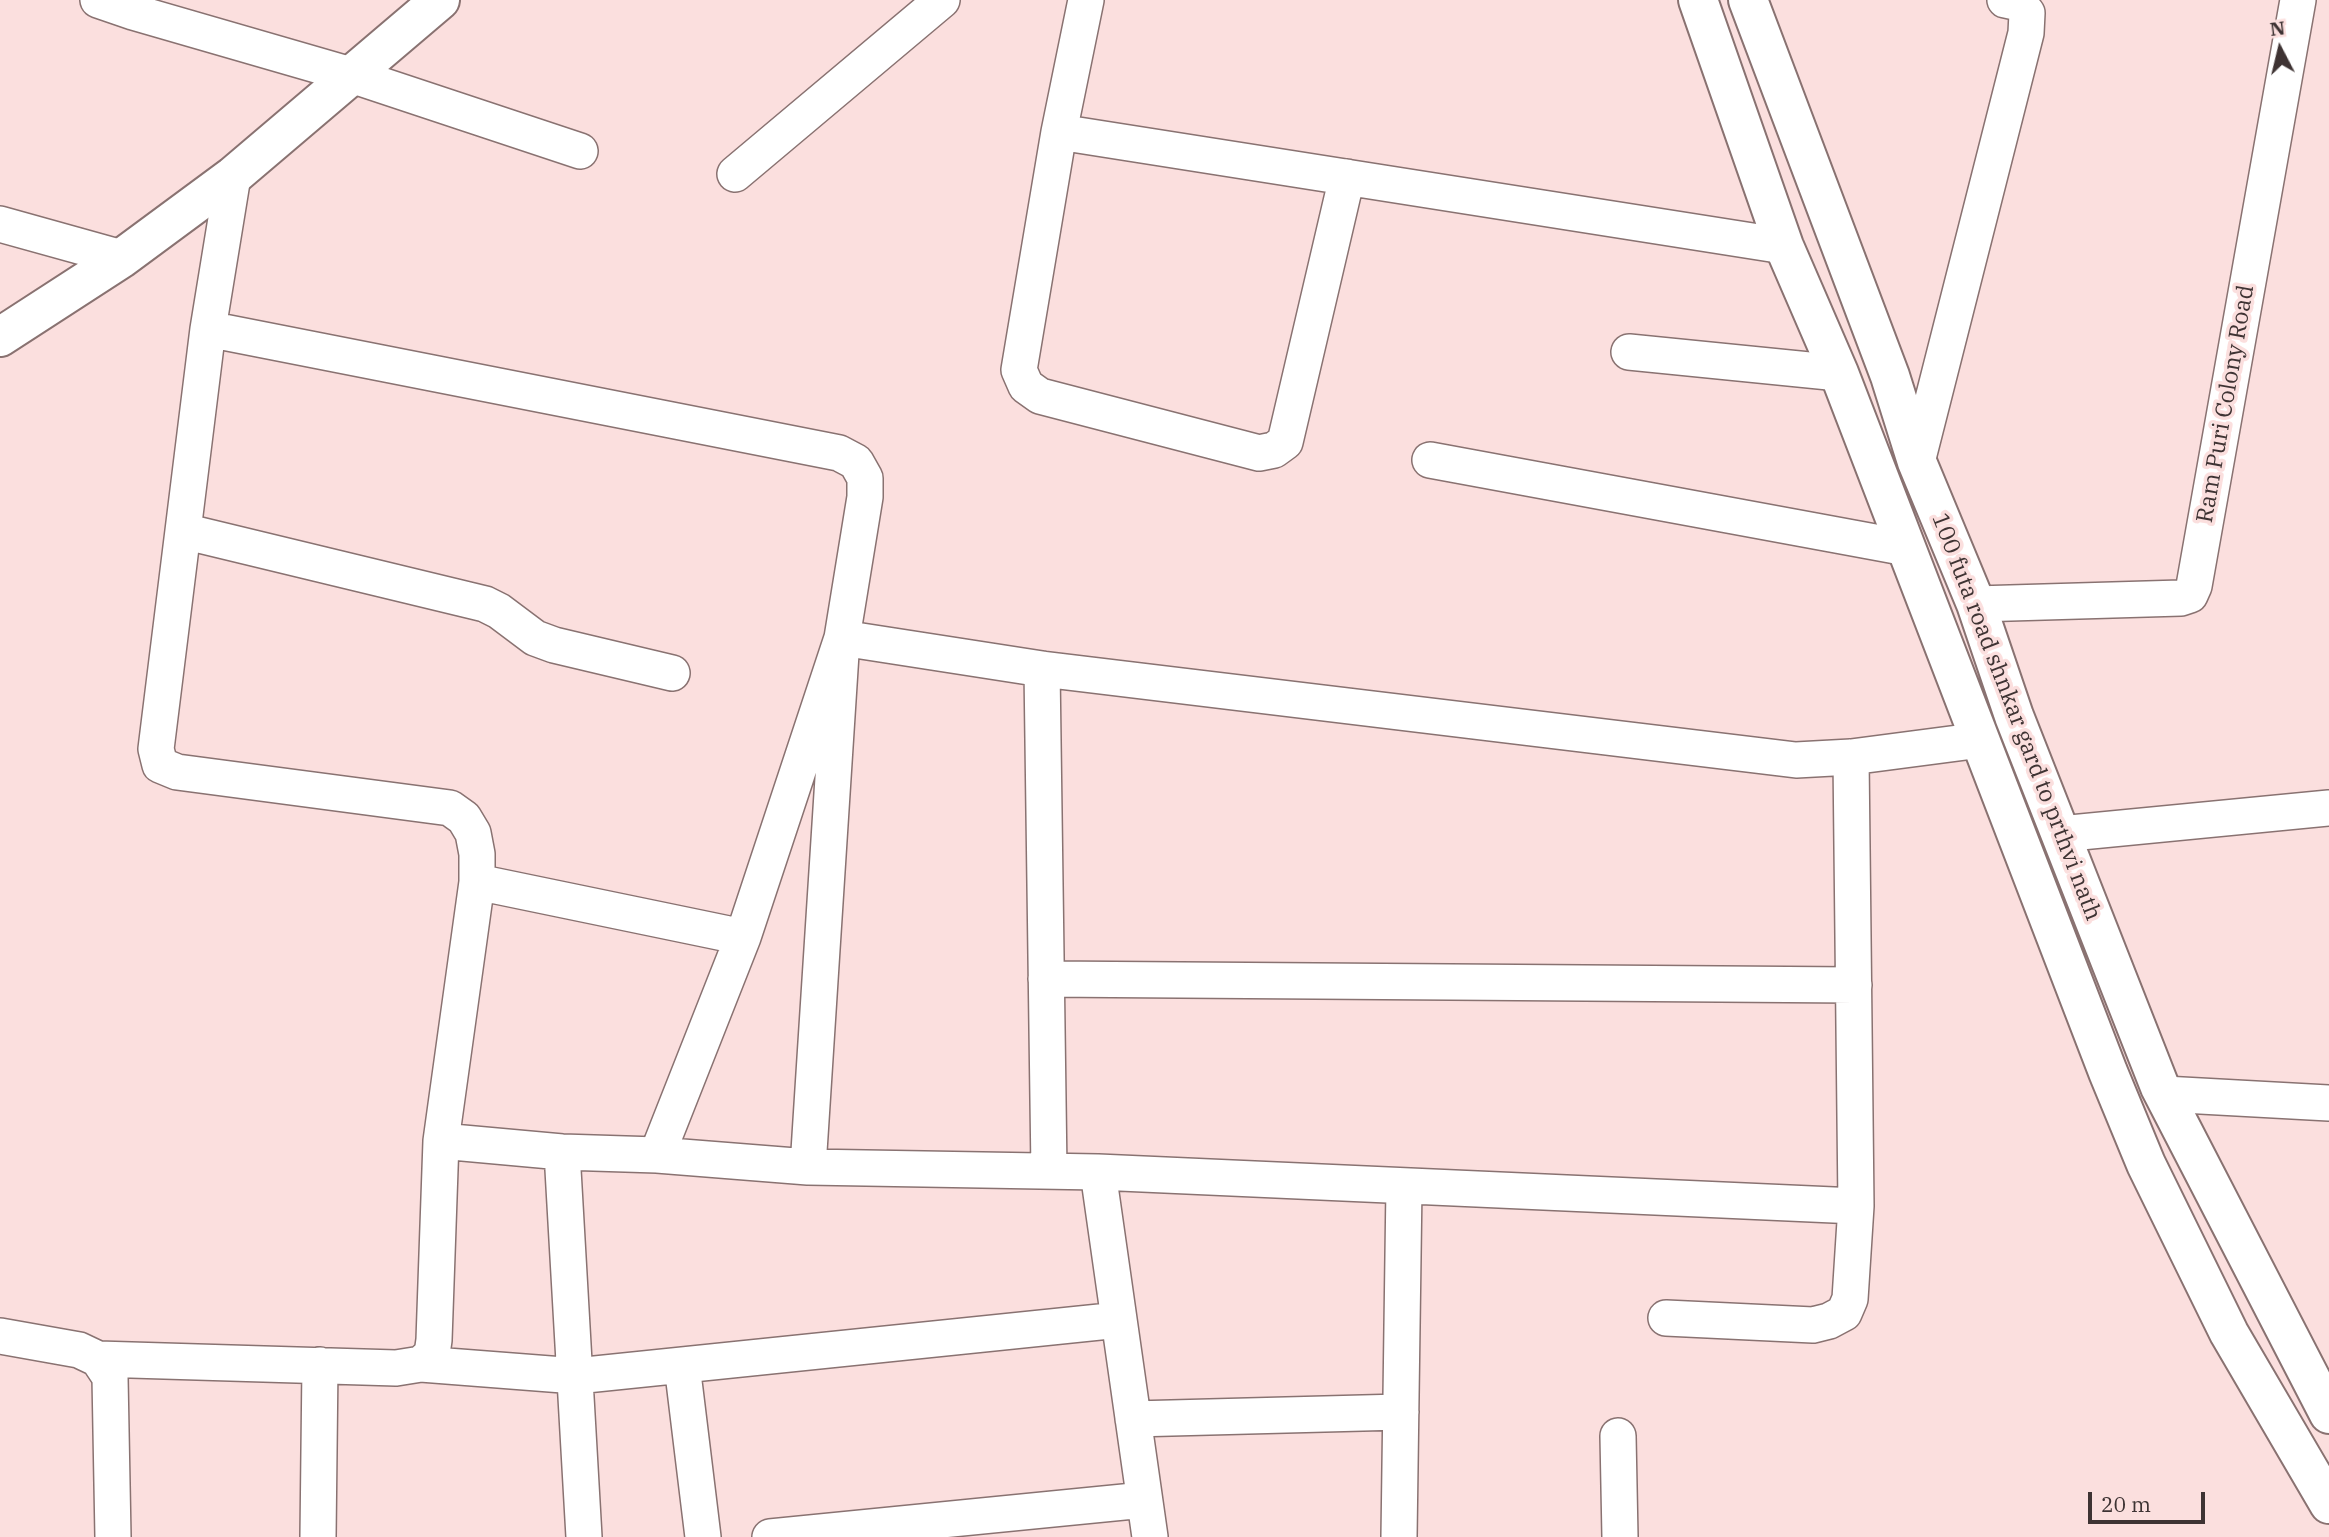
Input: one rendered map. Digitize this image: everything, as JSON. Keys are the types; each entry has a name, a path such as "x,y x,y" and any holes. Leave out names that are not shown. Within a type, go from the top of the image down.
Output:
{"street":[{"path":"98,0 135,6 580,150"},
{"path":"0,337 122,258 233,176 440,0"},
{"path":"735,174 942,0"},
{"path":"1086,0 1059,132 1019,370 1026,386 1040,396 1259,453 1274,450 1285,442 1347,177"},
{"path":"1698,0 1784,246 1839,373 2108,1072 2146,1164 2229,1333 2329,1504"},
{"name":"100 futa road shnkar gard to prthvi nath","path":"1748,0 1881,352 1917,461 1976,604 2014,716 2164,1094 2329,1414"},
{"path":"1917,461 2026,33 2027,13 2019,3 2006,0"},
{"name":"Ram Puri Colony Road","path":"1976,604 2181,598 2190,595 2194,586 2298,0"},
{"path":"1059,132 1784,246"},
{"path":"233,176 208,329 156,749 160,765 177,772 450,808 464,818 472,833 477,854 477,882 441,1142 434,1340 432,1354 421,1364"},
{"path":"0,224 122,258"},
{"path":"208,329 839,453 856,462 865,478 865,497 842,638 808,1167"},
{"path":"1629,352 1839,373"},
{"path":"1430,460 1907,548"},
{"path":"183,531 485,604 536,638 554,645 672,673"},
{"path":"842,638 1042,669 1796,760 1851,757 1981,740"},
{"path":"657,1155 743,937 842,638"},
{"path":"1042,669 1049,1171"},
{"path":"1666,1318 1813,1325 1844,1313 1850,1299 1856,1206 1851,757"},
{"path":"2060,834 2329,808"},
{"path":"477,882 743,937"},
{"path":"1046,979 1854,985"},
{"path":"2164,1094 2329,1104"},
{"path":"441,1142 808,1167 1098,1172 1856,1206"},
{"path":"562,1152 584,1537"},
{"path":"1098,1172 1150,1537"},
{"path":"1399,1537 1404,1186"},
{"path":"0,1336 79,1350 98,1359 397,1368 421,1364 576,1376 1119,1320"},
{"path":"98,1359 110,1377 113,1537"},
{"path":"318,1537 320,1365"},
{"path":"682,1365 703,1537"},
{"path":"1133,1419 1401,1412"},
{"path":"1618,1436 1619,1537"},
{"path":"770,1537 1144,1500"}]}
